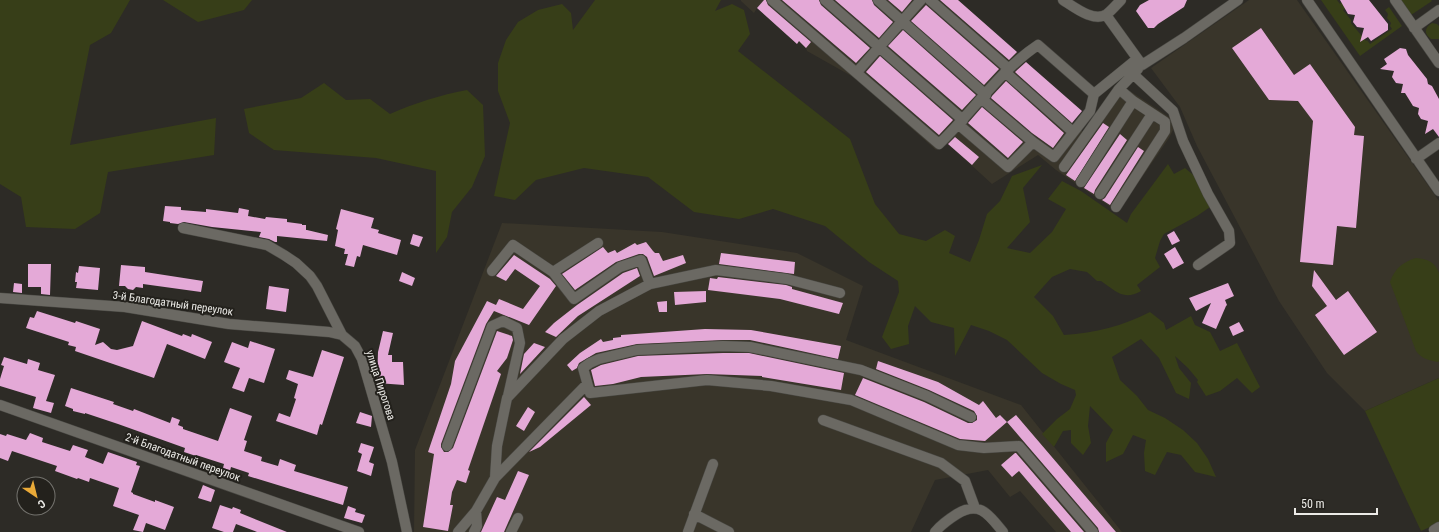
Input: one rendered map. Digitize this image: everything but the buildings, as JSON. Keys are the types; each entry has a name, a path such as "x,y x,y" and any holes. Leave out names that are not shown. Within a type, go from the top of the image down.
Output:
{"street":[{"path":"772,0 939,144 961,123 1007,70 1027,52 1038,45 1094,94"},
{"path":"825,0 1008,167 1033,142"},
{"path":"878,0 1033,142 1054,157 1090,111 1094,94 1140,62 1238,0"},
{"path":"857,72 921,0"},
{"path":"930,0 1074,132"},
{"path":"1063,0 1077,10 1094,16 1106,15 1121,0"},
{"path":"1307,0 1439,192"},
{"path":"1395,0 1439,63"},
{"path":"1414,28 1439,10"},
{"path":"1106,15 1140,62"},
{"path":"1064,167 1119,89 1133,74 1140,62"},
{"path":"1133,74 1173,111 1183,141 1208,194 1229,231 1230,243 1198,265"},
{"path":"1116,207 1165,131 1165,122 1133,101 1119,89"},
{"path":"1081,182 1133,101"},
{"path":"1100,194 1152,114"},
{"path":"1416,159 1439,143"},
{"name":"улица Пирогова","path":"183,228 267,245 284,255 310,276 317,286 342,335 355,346 362,359 392,462 407,532"},
{"path":"553,272 598,242"},
{"path":"492,271 513,245 553,272 574,298 620,267 641,260 650,284"},
{"path":"507,398 563,339 599,311 650,284 716,270 787,279 840,293"},
{"name":"3-й Благодатный переулок","path":"0,298 125,307 229,324 329,332 342,335"},
{"path":"447,446 492,326 503,321 516,328 520,343 497,446 495,478"},
{"path":"971,417 928,396 860,370 750,347 723,346 637,350 599,359 583,368 590,393 707,380 771,386 851,400 958,445 984,448 1019,446 1093,532"},
{"path":"458,532 476,512 495,478 587,384"},
{"name":"2-й Благодатный переулок","path":"0,404 359,532"},
{"path":"823,420 941,463 965,481 975,508"},
{"path":"688,532 713,464"},
{"path":"935,532 951,518 965,509 975,508 982,510 988,515 1003,532"},
{"path":"474,532 477,526 476,512"},
{"path":"694,514 729,532"},
{"path":"511,532 518,518"},
{"path":"1435,532 1434,530 1439,527"}],"shaded area":[{"path":"741,0 958,0 1026,61 1016,72 1083,132 1115,85 1124,87 1172,119 1173,130 1118,212 1056,170 1038,155 992,184 947,143 936,150 855,78 807,51 806,48 799,42 797,44 757,8 754,13"},
{"path":"1249,0 1297,0 1439,201 1439,378 1365,411 1327,373 1279,301 1197,146 1180,107 1151,68"},
{"path":"502,223 662,232 797,253 863,286 846,340 1021,405 1122,532 1056,532 1020,491 1010,497 988,470 935,480 911,532 414,532 415,450"}],"green space":[{"path":"0,0 130,0 111,33 90,45 70,145 216,118 214,155 108,172 100,213 75,229 26,227 21,197 0,184"},
{"path":"163,0 252,0 244,10 198,22"},
{"path":"595,0 721,0 715,11 732,4 744,10 750,34 738,51 850,139 875,204 899,234 926,241 945,230 955,236 949,253 970,262 987,214 1000,201 1012,176 1042,165 1023,188 1030,222 1007,248 1030,253 1052,232 1066,209 1048,199 1062,181 1081,191 1127,223 1131,214 1168,164 1174,174 1185,168 1198,179 1213,205 1197,216 1164,234 1160,241 1155,258 1160,267 1137,285 1141,291 1129,295 1120,294 1101,281 1097,281 1087,272 1070,269 1052,277 1034,297 1053,316 1064,335 1087,333 1108,328 1150,312 1164,323 1166,330 1191,316 1195,325 1210,332 1220,351 1237,343 1260,387 1252,393 1237,378 1220,391 1206,396 1197,382 1198,380 1175,356 1179,368 1191,383 1189,399 1176,393 1159,358 1141,339 1112,357 1120,380 1137,396 1148,410 1165,418 1183,430 1197,443 1208,459 1216,477 1195,472 1181,455 1167,452 1155,475 1145,471 1144,453 1146,440 1133,435 1123,454 1106,462 1106,443 1113,430 1090,406 1088,426 1091,443 1083,455 1071,443 1071,430 1063,431 1054,447 1042,434 1070,409 1076,395 1075,390 1042,373 1007,340 989,331 971,325 955,356 954,328 931,322 915,306 908,326 909,344 891,349 882,337 899,292 898,281 869,262 825,226 773,209 739,219 694,212 648,177 584,168 536,180 515,200 494,196 510,123 498,91 498,63 506,40 518,22 538,10 562,4 571,13 573,30"},
{"path":"1321,0 1337,0 1340,4 1342,2 1346,8 1343,10 1351,20 1351,23 1370,44 1392,29 1390,26 1391,23 1387,18 1388,14 1385,10 1389,7 1402,26 1360,56"},
{"path":"1400,0 1431,0 1432,1 1411,15"},
{"path":"1432,23 1439,26 1439,39 1431,39 1426,33 1427,27"},
{"path":"324,83 346,100 370,99 390,114 409,106 447,94 467,90 483,105 485,156 472,187 452,212 447,237 436,253 436,171 376,158 274,150 249,133 244,109 301,98"},
{"path":"1416,258 1424,259 1430,262 1435,266 1439,273 1438,362 1426,359 1416,351 1390,282 1394,273 1400,266 1407,261"},
{"path":"1439,378 1439,523 1421,531 1365,411"}]}
